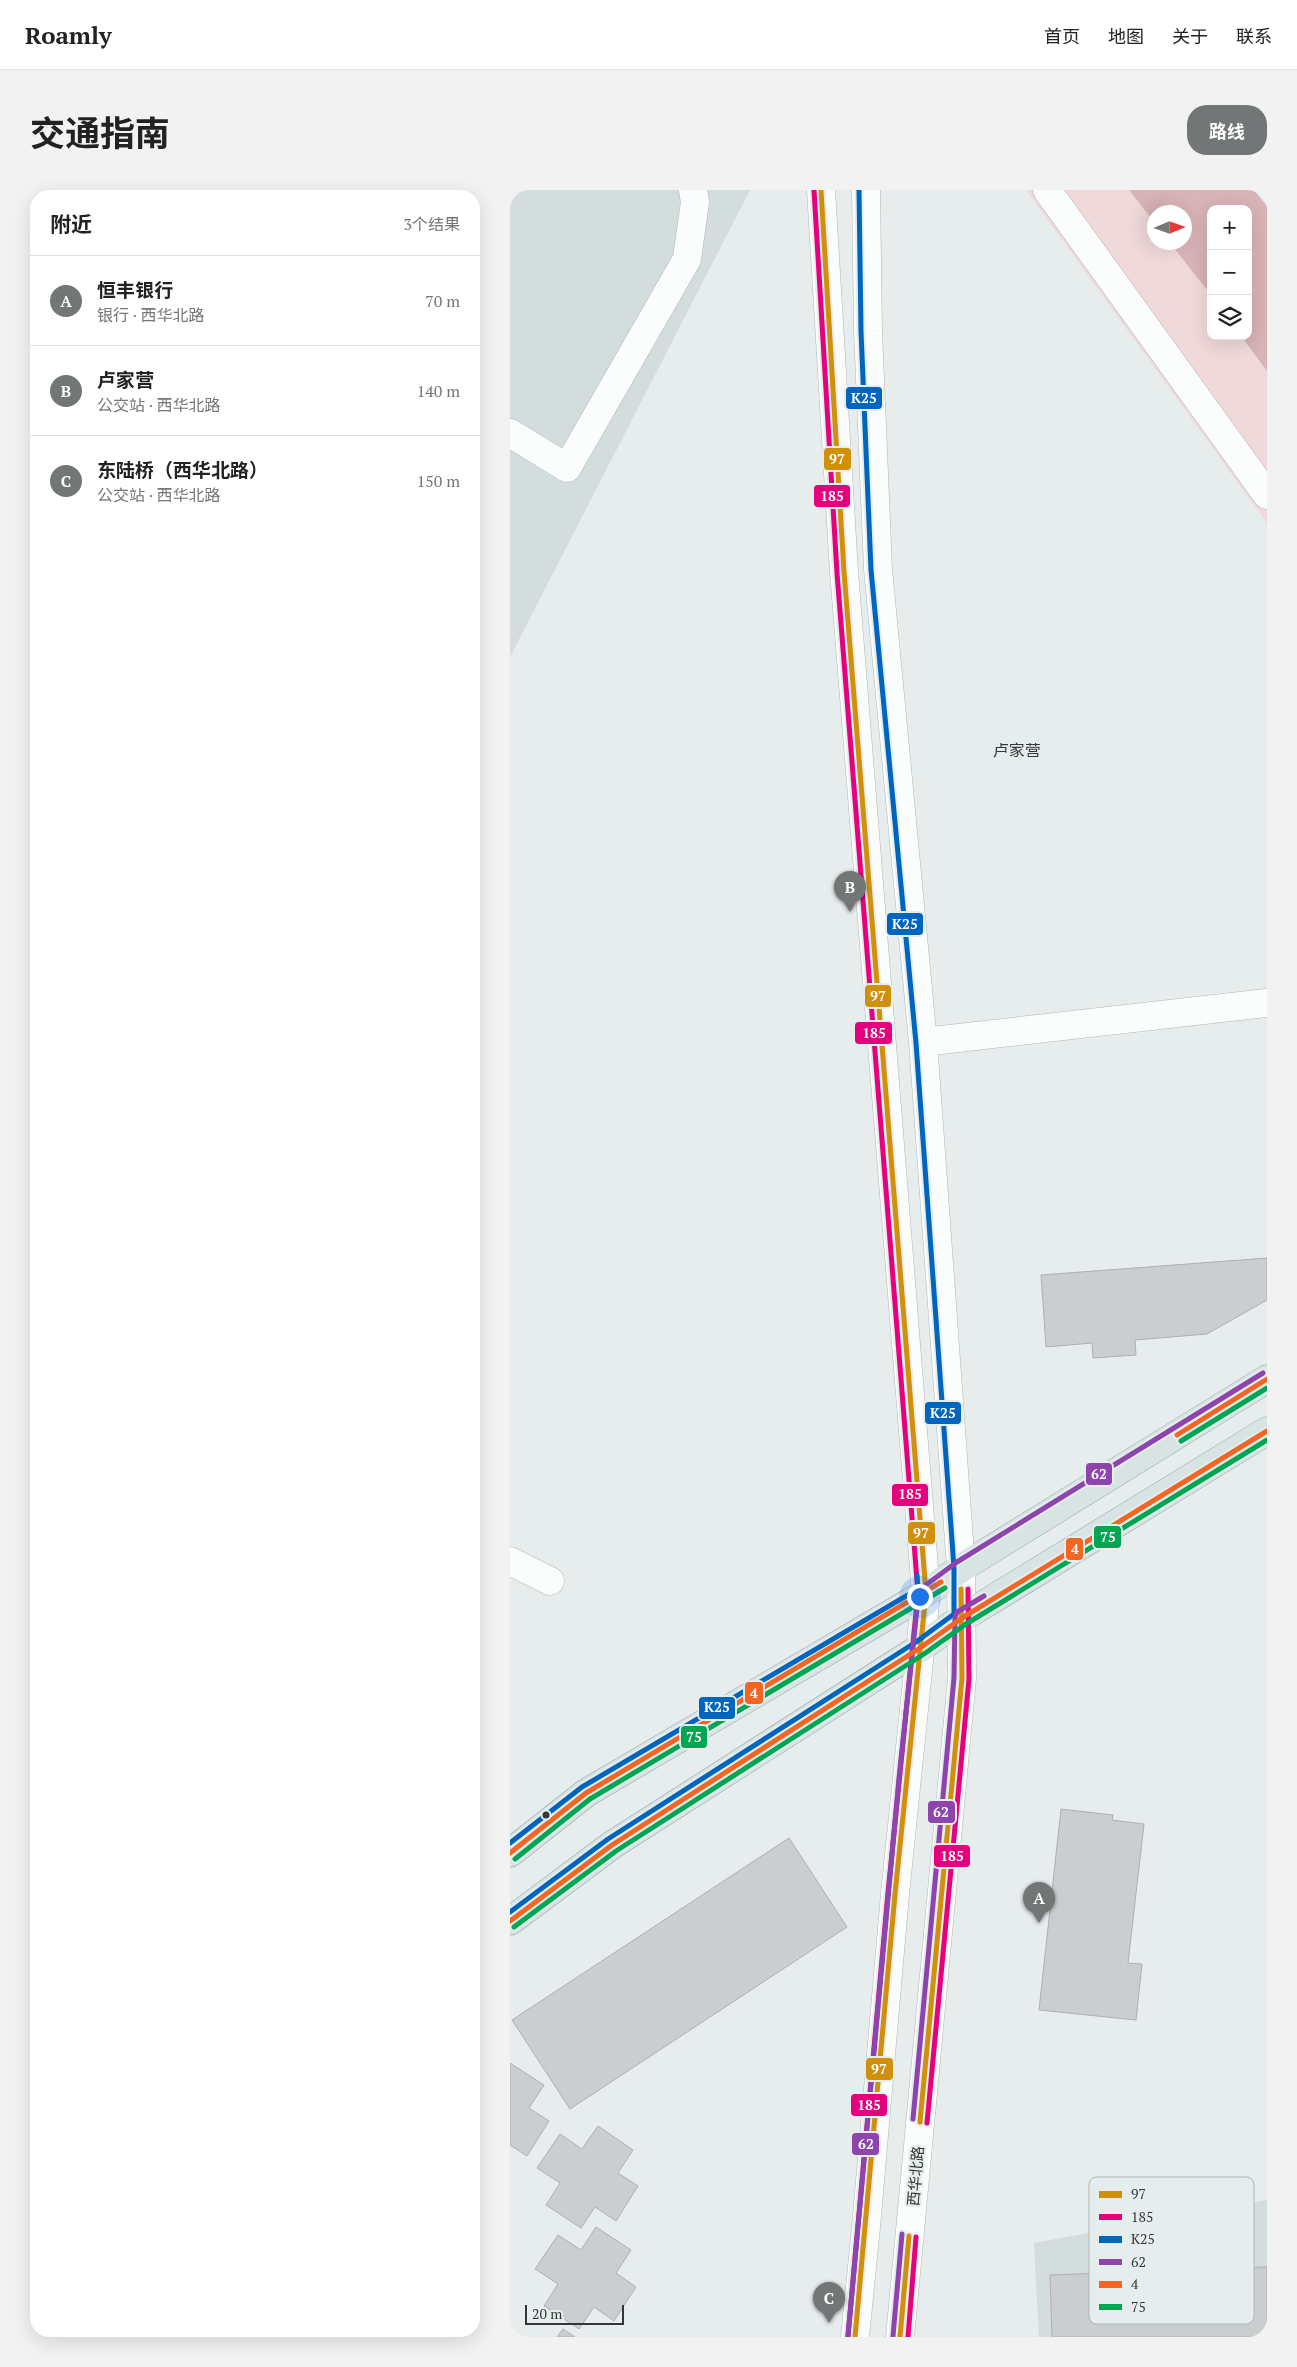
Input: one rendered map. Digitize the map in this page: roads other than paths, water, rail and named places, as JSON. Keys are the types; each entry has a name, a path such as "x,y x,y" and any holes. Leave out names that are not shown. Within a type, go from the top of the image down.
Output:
{"main road":[{"path":"510,1853 586,1793 926,1593 961,1568 1267,1380"},
{"path":"510,1921 612,1845 920,1648 962,1618 1267,1431"}],"street":[{"path":"510,433 567,468 687,258 695,202 693,190"},
{"path":"821,190 844,572 926,1593 854,2337"},
{"name":"西华北路","path":"866,190 868,331 878,569 923,1042 961,1568 962,1618 962,1678 900,2337"},
{"path":"1047,190 1267,495"},
{"path":"923,1042 1267,1003"},
{"path":"510,1561 550,1582"}],"place":[{"name":"卢家营","path":"850,912"},
{"name":"恒丰银行","path":"1039,1923"},
{"name":"东陆桥（西华北路）","path":"829,2323"}],"district":[{"name":"卢家营","path":"1017,750"}]}
